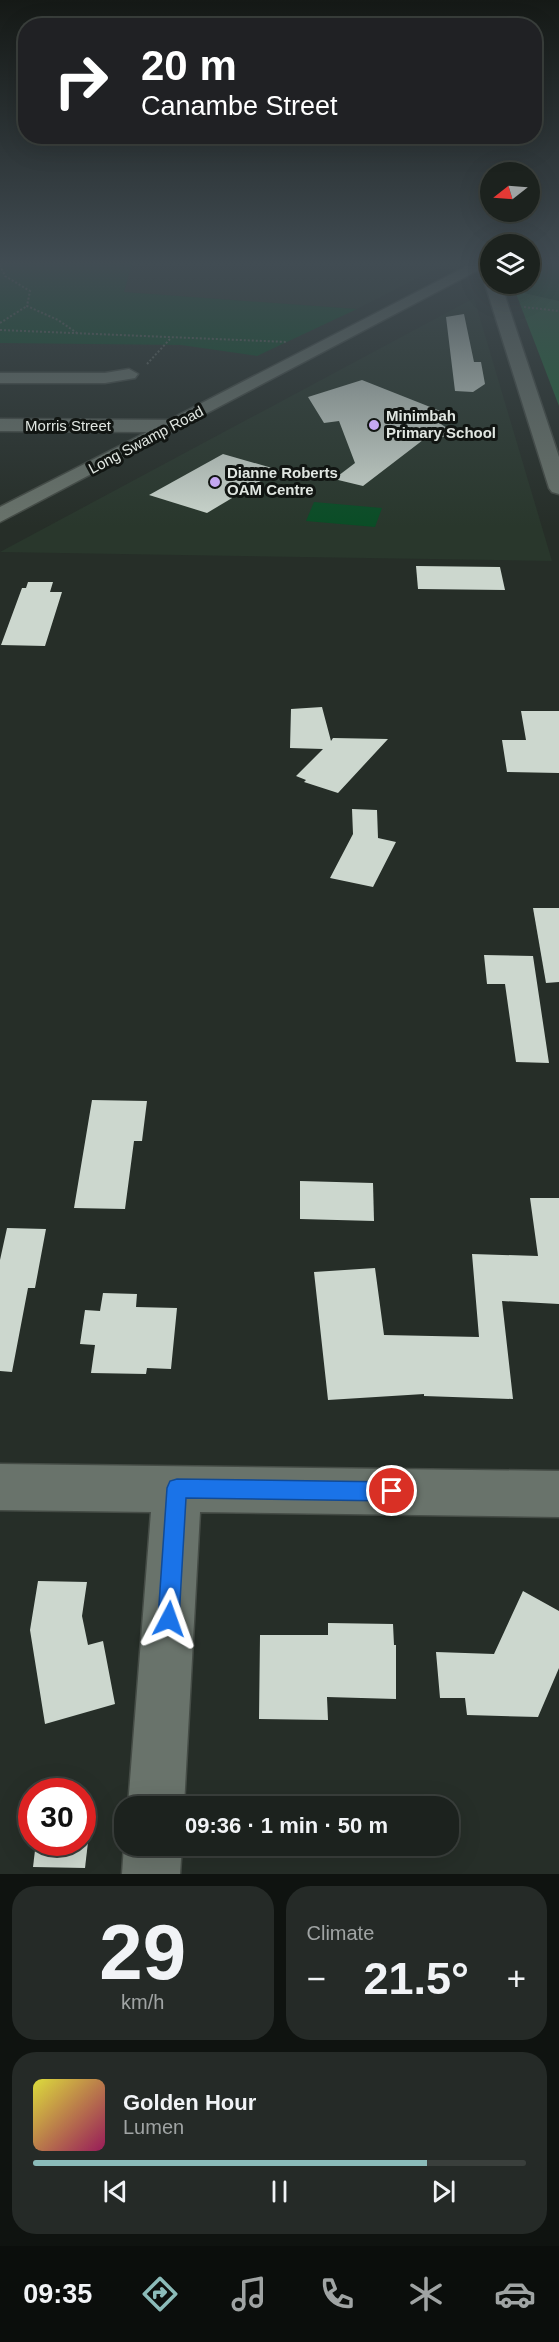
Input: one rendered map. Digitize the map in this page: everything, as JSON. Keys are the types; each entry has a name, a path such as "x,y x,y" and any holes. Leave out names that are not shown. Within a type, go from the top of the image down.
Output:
{"street":[{"name":"Long Swamp Road","path":"0,516 317,351"},
{"path":"515,351 559,488"},
{"path":"0,378 105,378 129,374"},
{"name":"Morris Street","path":"0,425 172,426"},
{"path":"0,1487 559,1494"},
{"path":"157,1796 177,1488"},
{"path":"151,1874 152,1856"}],"path":[{"path":"129,374 139,370 160,351"}],"shaded area":[{"name":"Minimbah Primary School","path":"374,351 490,351 552,561 0,552"}],"green space":[{"path":"226,351 267,351 257,356"},
{"path":"538,351 559,351 559,406"},
{"path":"314,502 382,508 375,527 306,521"}],"building":[{"path":"450,351 472,351 474,362 481,362 485,384 473,392 455,391"},
{"path":"362,380 458,418 438,422 457,435 423,440 363,486 334,479 355,463 339,421 324,423 308,397"},
{"name":"Dianne Roberts OAM Centre","path":"223,454 279,470 207,513 149,495"},
{"path":"416,566 500,567 505,590 418,589"},
{"path":"28,582 53,582 50,592 62,592 45,646 1,645 22,588 26,588"},
{"path":"322,707 331,741 333,738 388,739 338,793 304,782 306,780 296,776 323,749 290,748 291,709"},
{"path":"521,711 559,711 559,773 507,772 502,740 526,740"},
{"path":"352,809 377,810 378,838 396,842 373,887 330,878 353,834"},
{"path":"533,908 559,908 559,982 546,983"},
{"path":"484,955 533,956 549,1063 516,1062 505,984 487,984"},
{"path":"92,1100 147,1101 142,1141 134,1141 125,1209 74,1208"},
{"path":"300,1181 373,1183 374,1221 300,1219"},
{"path":"530,1198 559,1198 559,1304 502,1301 513,1399 424,1396 424,1394 328,1400 314,1272 375,1268 384,1335 479,1337 472,1254 538,1256"},
{"path":"7,1228 46,1229 35,1288 28,1288 12,1372 0,1371 0,1260"},
{"path":"103,1293 137,1294 136,1307 177,1308 171,1369 147,1368 146,1374 91,1373 95,1345 80,1344 85,1310 100,1311"},
{"path":"38,1581 87,1582 82,1616 88,1645 103,1641 115,1704 45,1724 30,1630"},
{"path":"523,1591 559,1611 559,1668 538,1717 467,1715 465,1698 440,1698 436,1652 494,1654"},
{"path":"328,1623 393,1624 394,1645 396,1645 396,1699 327,1697 328,1720 259,1719 260,1635 328,1635"},
{"path":"34,1856 86,1856 85,1868 33,1867"}],"place":[{"name":"Minimbah Primary School","path":"374,425"},
{"name":"Dianne Roberts OAM Centre","path":"215,482"}],"route":[{"path":"169,1619 177,1488 392,1491"}]}
